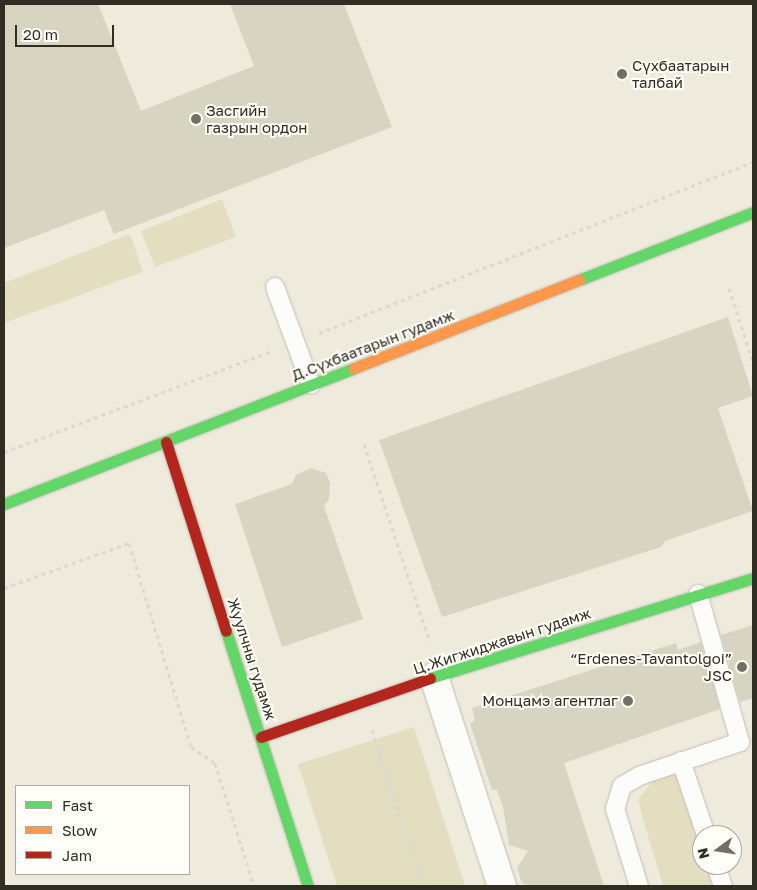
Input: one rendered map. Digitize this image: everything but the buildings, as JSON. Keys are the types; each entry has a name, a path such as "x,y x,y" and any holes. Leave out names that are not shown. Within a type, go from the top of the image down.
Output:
{"main road":[{"name":"Д.Сүхбаатарын гудамж","path":"4,504 753,212"},
{"name":"Жуулчны гудамж","path":"166,442 262,737 308,886"},
{"name":"Ц.Жигжиджавын гудамж","path":"262,737 434,677 753,578"}],"street":[{"path":"434,677 502,886"}],"lane":[{"path":"275,287 311,385"},
{"path":"638,886 615,809 622,786 681,762 747,740 698,594"},
{"path":"681,762 703,825"}],"path":[{"path":"4,452 295,342 753,162"},
{"path":"729,288 753,362"},
{"path":"364,444 430,642"},
{"path":"4,588 129,543 191,747 214,762 254,886"},
{"path":"362,702 424,886"}],"shaded area":[{"path":"222,199 236,237 155,267 141,231"},
{"path":"130,234 143,272 4,323 4,283"},
{"path":"414,727 465,886 337,886 298,764"},
{"path":"686,768 700,825 692,825 692,875 717,875 720,886 663,886 638,799 653,781"}],"traffic: fast":[{"path":"579,280 753,212"},
{"path":"4,504 354,368"},
{"path":"430,678 753,578"},
{"path":"226,631 308,886"}],"traffic: slow":[{"path":"354,368 579,280"}],"traffic: jam":[{"path":"166,442 226,631"},
{"path":"261,737 430,678"}],"place":[{"name":"Сүхбаатарын талбай","path":"622,74"},
{"name":"Засгийн газрын ордон","path":"196,119"},
{"name":"“Erdenes-Tavantolgoi” JSC","path":"742,667"},
{"name":"Монцамэ агентлаг","path":"628,701"}]}
